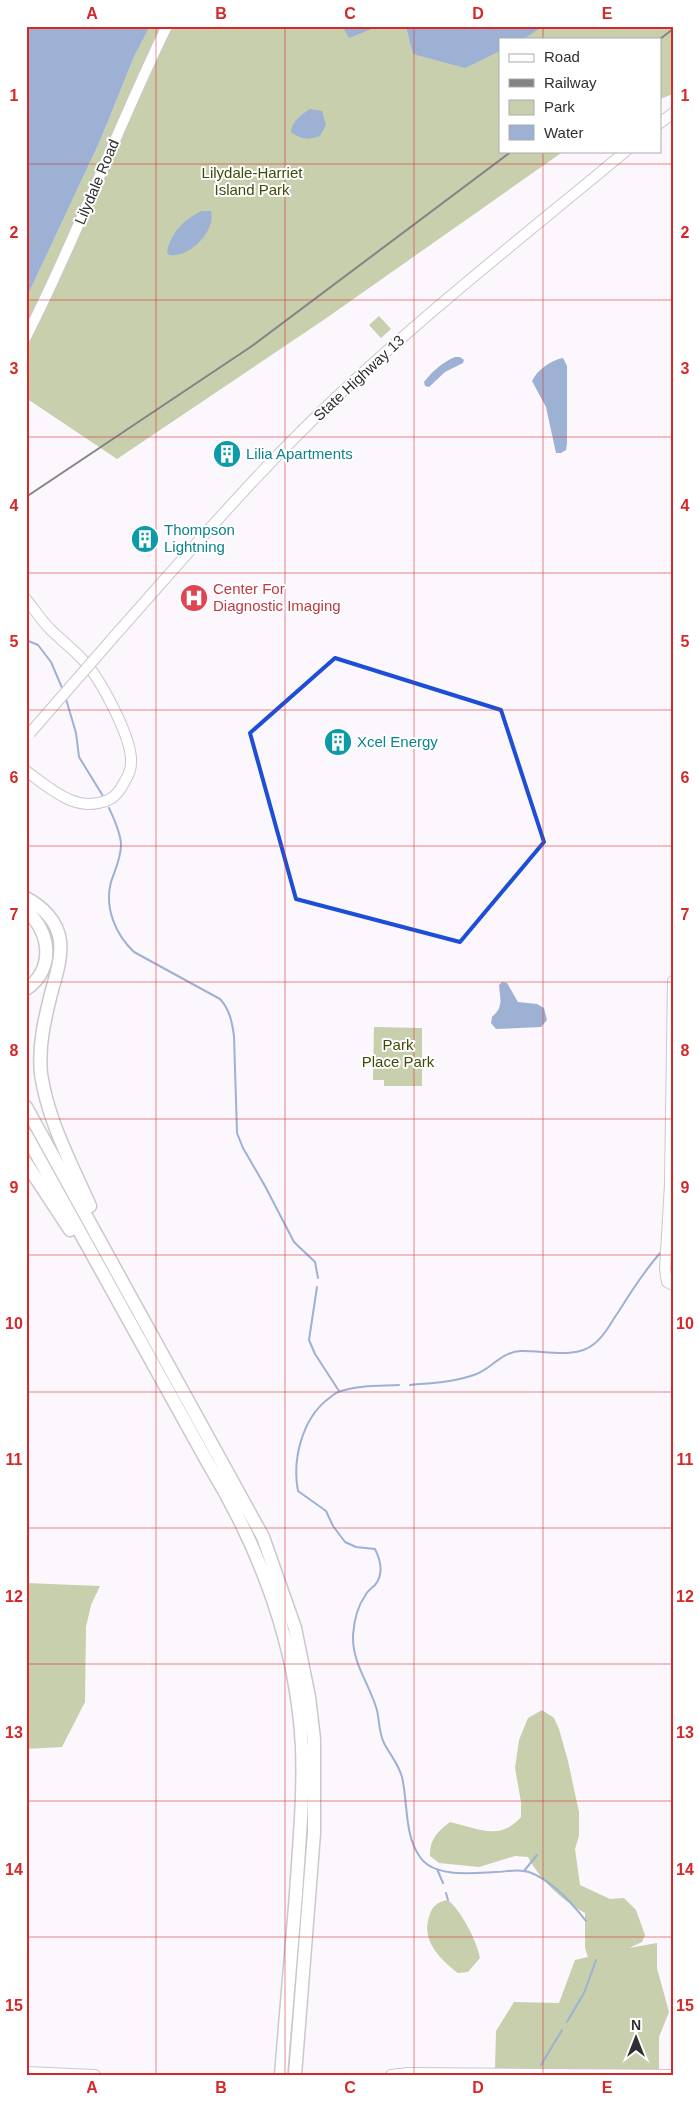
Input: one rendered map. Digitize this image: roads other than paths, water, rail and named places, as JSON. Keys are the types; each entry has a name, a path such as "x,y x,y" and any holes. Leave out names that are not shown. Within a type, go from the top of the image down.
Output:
{"highway":[{"path":"26,898 43,909 54,924 60,941 59,961 41,1043 41,1071 45,1098 54,1125 122,1279"},
{"path":"26,911 35,918 42,929 47,949 43,970 38,979 26,989"},
{"path":"26,1107 122,1279 262,1538 295,1628 310,1697 314,1739 314,1833 295,2070"},
{"path":"26,1134 228,1497 253,1546 268,1585 282,1632 296,1694 302,1746 302,1812 282,2072"},
{"path":"26,1163 116,1298"}],"street":[{"name":"Lilydale Road","path":"26,337 52,285 138,85 167,26"},
{"path":"662,121 673,113"},
{"name":"State Highway 13","path":"28,735 247,488 342,392 390,348 625,152"},
{"path":"26,599 50,628 84,661 98,680 113,707 130,748 132,764 120,791 109,800 96,804 80,804 71,801 26,772"},
{"path":"670,1284 665,1269 670,1184 673,981"},
{"path":"26,2072 96,2075"},
{"path":"391,2075 408,2072 673,2075"}],"water":[{"path":"26,26 150,26 134,57 100,141 26,299"},
{"path":"342,26 379,26 349,38"},
{"path":"406,26 543,26 525,38 499,38 499,51 465,68 413,54"},
{"path":"310,109 322,111 326,125 320,136 308,139 298,137 291,132 293,125"},
{"path":"201,211 211,211 209,227 205,235 185,252 169,255 167,252 175,232"},
{"path":"455,357 460,357 464,360 463,363 445,372 429,387 425,386 424,382 434,371"},
{"path":"563,358 567,366 567,443 566,450 556,453 546,407 532,381 545,366"},
{"path":"502,982 507,983 518,1002 537,1004 544,1008 547,1020 541,1027 496,1029 491,1023 492,1017 500,1006 499,985"}],"waterway":[{"path":"26,640 38,645 51,662 63,690"},
{"path":"66,699 76,733 79,757 103,796"},
{"path":"109,808 121,840 119,859 109,892 110,911 117,929 134,952 220,999 226,1007 234,1036 237,1133 243,1148 294,1242 315,1262 318,1278"},
{"path":"410,1385 450,1381 474,1375 513,1352 568,1353 586,1349 598,1341 605,1333 639,1280 661,1252"},
{"path":"317,1287 309,1340 315,1354 339,1391"},
{"path":"399,1385 370,1386 337,1392 319,1407 312,1417 301,1441 296,1466 296,1479 298,1491 326,1511 333,1526 345,1542 356,1547 375,1549 379,1558 380,1576 362,1600 358,1610 353,1630 353,1645 358,1663 376,1707 382,1738 402,1777 411,1839 420,1857 426,1864 444,1871 465,1873 521,1870 529,1872 545,1880 561,1893 586,1921"},
{"path":"524,1871 537,1855"},
{"path":"437,1869 443,1883"},
{"path":"446,1893 448,1900"},
{"path":"567,2022 584,1993 596,1960"},
{"path":"541,2065 562,2030"}],"railway":[{"path":"661,38 673,29"},
{"path":"26,497 252,346 511,152"}],"place":[{"name":"Lilia Apartments","path":"227,454"},
{"name":"Thompson Lightning","path":"145,539"},
{"name":"Center For Diagnostic Imaging","path":"194,598"},
{"name":"Xcel Energy","path":"338,742"}],"park label":[{"name":"Lilydale-Harriet Island Park","path":"252,182"},
{"name":"Park Place Park","path":"398,1054"}]}
